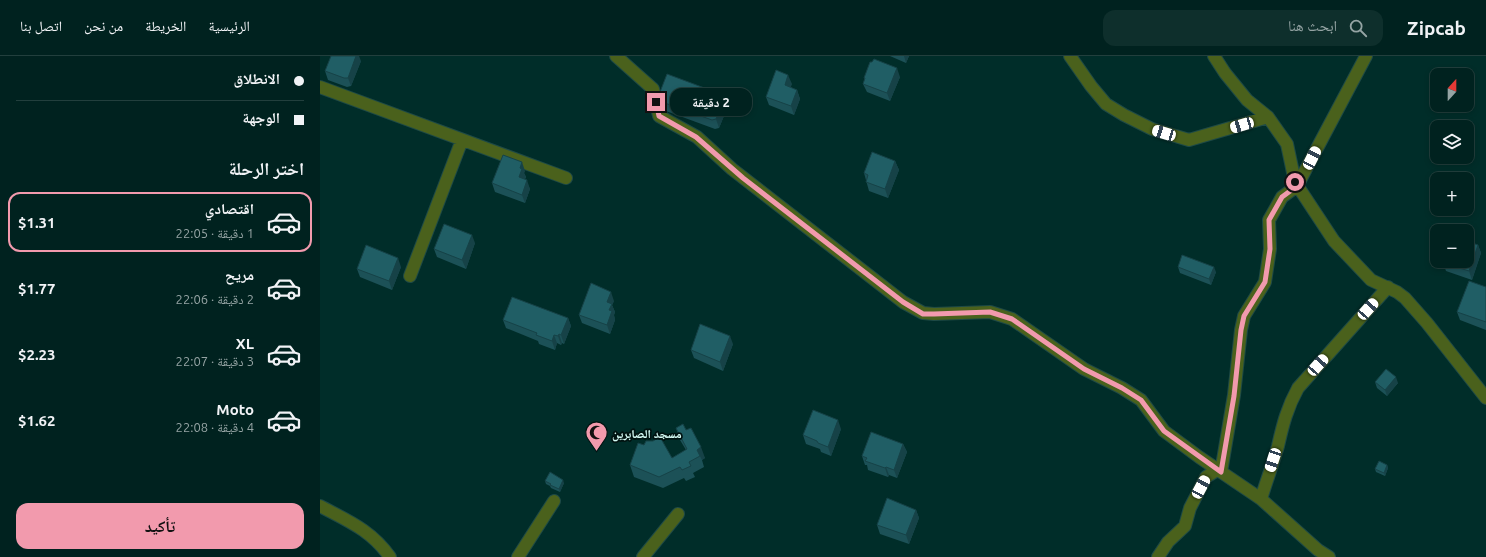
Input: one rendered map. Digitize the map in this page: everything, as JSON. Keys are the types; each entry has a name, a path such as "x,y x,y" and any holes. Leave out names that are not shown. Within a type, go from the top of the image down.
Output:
{"street":[{"path":"616,56 653,89 659,116 696,137 738,174 903,302 923,314 990,312 1012,319 1084,369 1122,388 1141,400 1164,431 1261,499 1318,550 1329,557"},
{"path":"1070,56 1106,104 1152,129 1189,140 1268,117"},
{"path":"1214,56 1225,73 1247,100 1268,117 1287,144 1295,182 1334,241 1371,280 1388,287 1405,298 1419,313 1486,398"},
{"path":"1219,471 1234,396 1241,330 1244,316 1265,282 1270,249 1269,220 1282,197 1297,186 1366,56"},
{"path":"320,87 566,178"},
{"path":"410,276 462,140"},
{"path":"1261,499 1278,447 1284,419 1291,400 1298,388 1388,287"},
{"path":"1158,557 1168,542 1185,526 1190,508 1206,477 1219,471"},
{"path":"522,555 554,501"},
{"path":"320,506 354,524 376,539 390,557"},
{"path":"642,557 678,514"}],"building":[{"path":"331,56 356,56 348,78 325,71"},
{"path":"874,59 897,68 887,93 863,84 870,62"},
{"path":"776,70 788,75 785,85 797,90 791,106 766,97"},
{"path":"667,74 726,96 716,119 712,120 662,102 660,92"},
{"path":"872,152 895,161 885,189 866,182 868,175 864,173"},
{"path":"503,155 522,162 520,168 522,169 519,177 527,180 522,195 492,183"},
{"path":"444,224 472,235 462,260 434,249"},
{"path":"1474,244 1478,245 1474,257"},
{"path":"366,245 398,258 389,281 357,269"},
{"path":"1182,255 1214,267 1209,279 1178,267"},
{"path":"1459,268 1470,268 1469,271"},
{"path":"1469,281 1486,287 1486,322 1457,312"},
{"path":"591,283 611,292 607,302 612,304 609,310 612,311 607,325 579,315"},
{"path":"512,297 568,318 561,335 554,335 552,341 536,335 537,333 503,320"},
{"path":"700,324 730,336 720,362 691,350"},
{"path":"1386,369 1396,377 1385,390 1375,382"},
{"path":"813,410 838,420 828,447 803,435"},
{"path":"683,424 686,430 691,428 701,447 697,450 700,456 689,462 691,466 682,470 680,467 659,477 630,465 638,443 644,445 646,441 653,441 660,437 672,458 687,449 676,428"},
{"path":"871,432 903,444 894,470 865,461 867,458 862,456"},
{"path":"1379,461 1387,465 1384,473 1375,469"},
{"path":"550,472 563,480 559,489 545,481"},
{"path":"887,498 916,510 906,535 877,525"}],"place":[{"name":"مسجد الصابرين","path":"597,452"}],"route":[{"path":"656,102 659,116 696,137 743,178 903,302 923,314 990,312 1012,319 1084,369 1122,388 1141,400 1147,406 1151,415 1164,431 1221,472 1234,396 1241,330 1244,316 1265,282 1270,249 1269,220 1282,197 1297,186 1295,182"}]}
